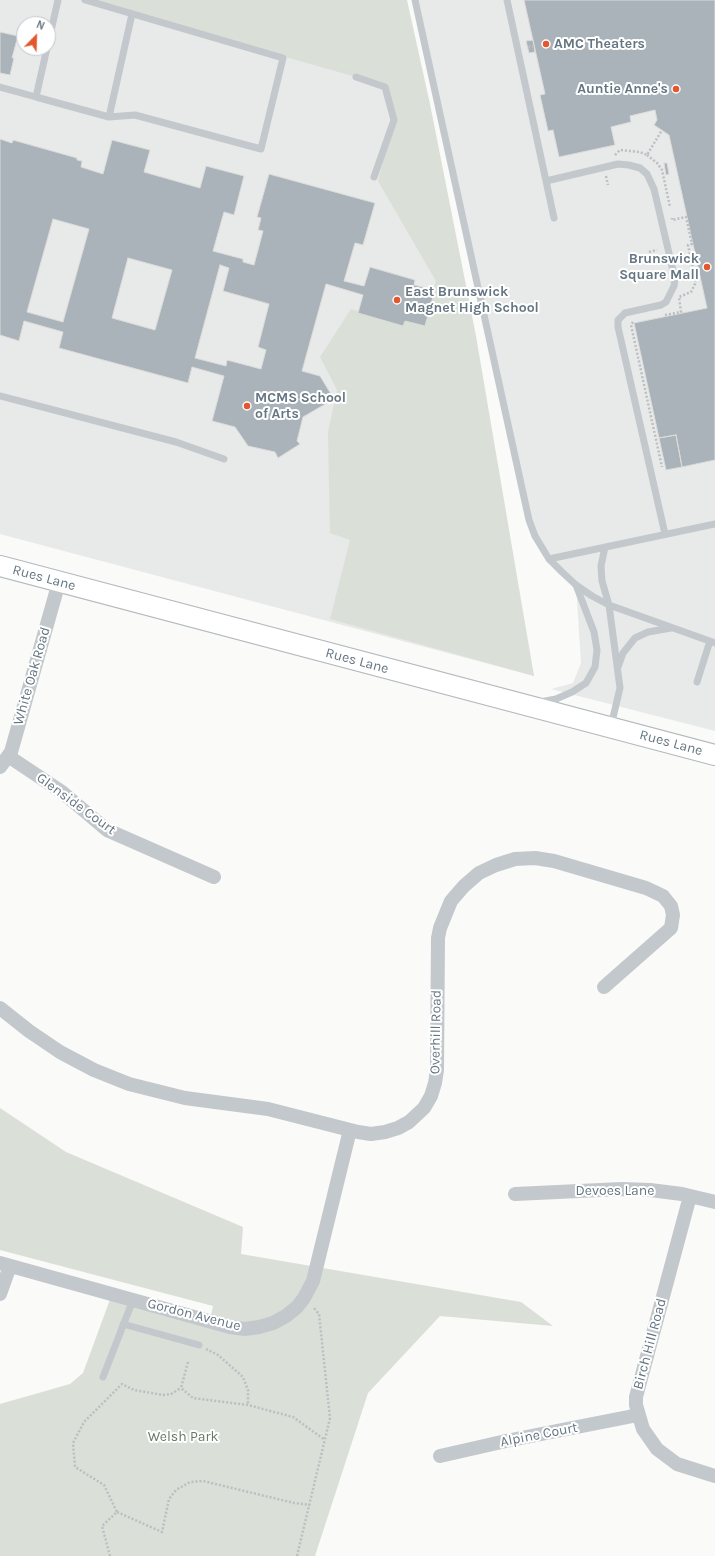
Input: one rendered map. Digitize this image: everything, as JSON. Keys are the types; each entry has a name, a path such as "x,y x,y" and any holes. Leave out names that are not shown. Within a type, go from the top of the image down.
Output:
{"main road":[{"name":"Rues Lane","path":"0,566 715,755"}],"street":[{"name":"White Oak Road","path":"4,761 11,752 59,582"},
{"name":"Glenside Court","path":"4,761 62,792 107,830 214,877"},
{"name":"Overhill Road","path":"0,1008 29,1031 60,1052 94,1070 129,1084 185,1098 268,1109 371,1134 398,1128 415,1118 424,1108 431,1096 437,1070 438,938 440,928 451,901 464,886 479,873 509,861 535,858 554,861 646,888 663,896 671,906 673,915 671,928 604,987"},
{"name":"Gordon Avenue","path":"5,1265 230,1327 259,1327 273,1323 286,1316 297,1307 304,1298 313,1281 350,1130"},
{"name":"Devoes Lane","path":"514,1194 622,1189 650,1190 690,1196 715,1202"},
{"name":"Birch Hill Road","path":"690,1196 636,1397 638,1415 647,1436 657,1449 677,1464 715,1476"},
{"path":"0,1294 5,1265"},
{"name":"Alpine Court","path":"440,1456 506,1441 638,1415"}],"lane":[{"path":"54,16 58,0"},
{"path":"0,87 109,117 135,115 261,149 283,58 85,0"},
{"path":"415,0 529,520 535,536 549,559 576,585 609,605 713,642 697,682"},
{"path":"507,0 554,218"},
{"path":"109,117 132,14"},
{"path":"36,97 45,56"},
{"path":"356,77 385,88 394,120 374,177"},
{"path":"546,181 618,164 640,168 647,174 654,189 675,279 674,286 666,302 661,305 625,314 618,320 618,327 665,534"},
{"path":"0,396 176,442 224,459"},
{"path":"549,559 715,524"},
{"path":"605,547 601,566 602,581 609,605 620,688 611,727"},
{"path":"527,705 556,699 572,692 586,683 595,667 597,650 594,632 576,585"},
{"path":"617,669 623,653 635,638 648,632 673,628"},
{"path":"103,1377 133,1300"},
{"path":"123,1324 199,1345"}],"path":[{"path":"526,39 530,54"},
{"path":"528,47 534,46"},
{"path":"646,155 662,130"},
{"path":"613,156 620,150 634,151 646,155 657,163 662,170 672,220 686,217 692,244 688,245 696,282 691,292 679,298 681,312 660,316"},
{"path":"605,174 608,185"},
{"path":"649,252 657,250"},
{"path":"640,321 633,322 631,325 648,397 662,467"},
{"path":"296,1556 310,1505 330,1418 318,1314 304,1298"},
{"path":"199,1345 218,1355 243,1377 248,1390 248,1405"},
{"path":"188,1362 181,1388 171,1394 163,1395 134,1390 122,1384 84,1422 73,1443 76,1467 104,1484 117,1512 162,1532 169,1499 176,1490 190,1482 203,1481 310,1505"},
{"path":"181,1388 193,1398 248,1405 293,1417 325,1440"},
{"path":"110,1556 102,1526 117,1512"}],"shaded area":[{"path":"0,0 399,0 534,676 0,534"},
{"path":"415,0 715,0 715,731 551,689 573,683 581,663 576,585 535,536"}],"green space":[{"path":"85,0 407,0 430,104 476,336 534,676 330,619 350,540 330,533 328,432 337,390 320,357 351,309 403,324 404,319 423,324 436,281 378,181 394,120 385,88 356,77"},
{"name":"Welsh Park","path":"0,1108 66,1152 243,1227 241,1254 521,1302 553,1326 440,1316 368,1393 315,1556 0,1556 0,1404 70,1384 83,1373 112,1294 210,1320 213,1306 0,1250"}],"building":[{"name":"Brunswick Square Mall","path":"524,0 715,0 715,460 682,467 676,435 659,438 634,323 707,308 669,135 654,125 657,120 655,110 630,116 631,122 611,127 615,145 559,157 553,130 548,131 540,95 545,94"},
{"path":"0,32 16,36 16,43 10,75 0,73"},
{"path":"533,40 535,52 529,53 526,41"},
{"name":"East Brunswick Magnet High School","path":"0,139 12,143 13,140 77,158 77,160 82,161 81,167 103,174 112,140 150,150 144,172 200,188 206,166 244,176 234,215 224,212 213,251 243,259 243,262 254,265 263,231 258,230 261,218 257,217 269,174 375,203 363,245 355,243 344,281 364,286 370,267 415,280 414,285 435,290 425,326 405,321 403,326 358,313 363,295 326,284 302,371 320,376 334,399 303,417 297,441 300,444 278,458 275,452 248,446 235,427 212,421 224,376 192,367 188,383 59,348 63,332 24,321 19,341 0,335","holes":["53,219 89,229 63,322 27,312","128,258 172,270 155,330 112,318","220,265 229,268 223,291 269,304 258,347 266,350 261,369 227,360 226,366 195,358"]},
{"path":"664,163 667,163 669,174 666,175"},
{"path":"676,435 682,467 666,470 659,438"}],"place":[{"name":"AMC Theaters","path":"546,44"},
{"name":"Auntie Anne's","path":"676,89"},
{"name":"Brunswick Square Mall","path":"707,267"},
{"name":"East Brunswick Magnet High School","path":"397,300"},
{"name":"MCMS School of Arts","path":"247,406"}]}
